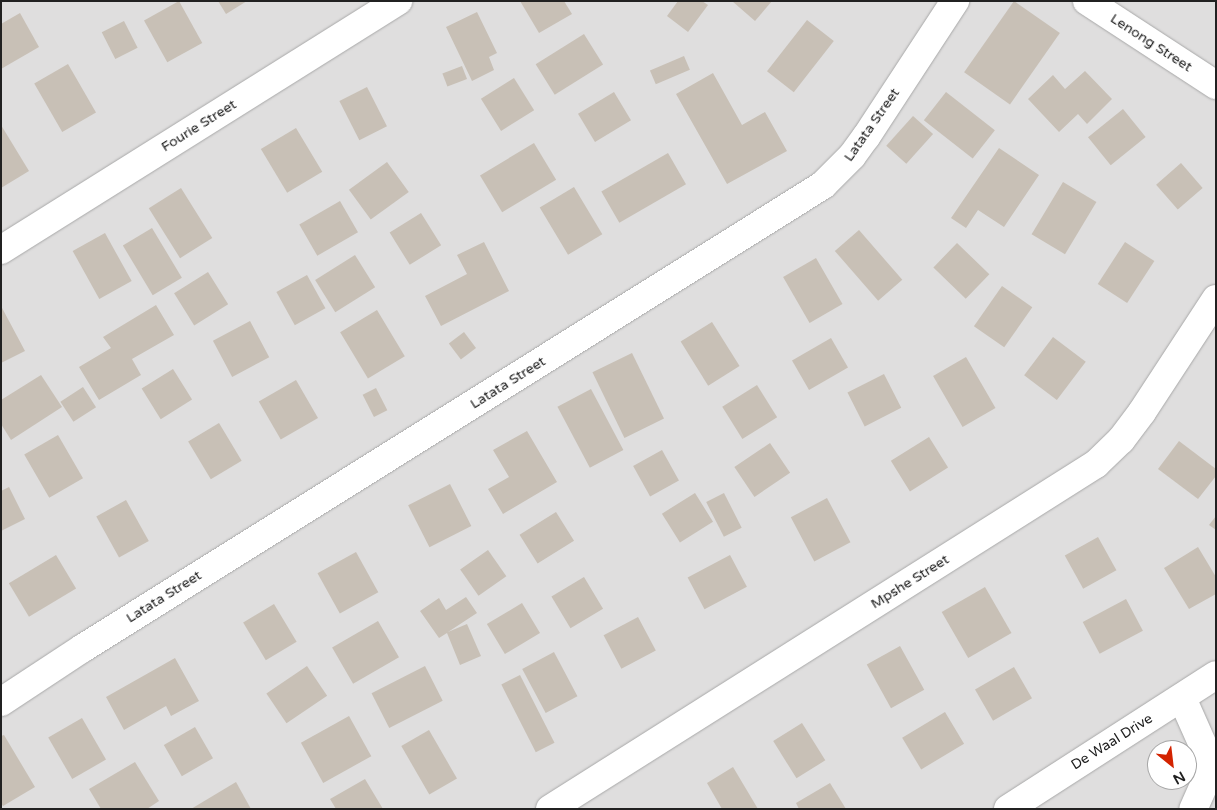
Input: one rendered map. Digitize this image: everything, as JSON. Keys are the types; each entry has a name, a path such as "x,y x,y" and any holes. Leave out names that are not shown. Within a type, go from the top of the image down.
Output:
{"street":[{"name":"Fourie Street","path":"1,250 398,1"},
{"name":"Latata Street","path":"1,702 83,648 823,185 852,156 866,137 955,1"},
{"name":"Lenong Street","path":"1087,1 1216,85"},
{"name":"Mpshe Street","path":"550,809 1096,464 1121,440 1142,412 1216,299"},
{"name":"De Waal Drive","path":"1008,809 1216,675"},
{"path":"1182,698 1206,752 1208,776 1193,809"}],"shaded area":[{"path":"1,1 1216,1 1216,809 1,809"}],"building":[{"path":"179,1 202,43 167,62 144,20"},
{"path":"218,1 247,1 226,14"},
{"path":"520,1 564,1 572,14 539,33"},
{"path":"678,1 702,1 708,5 688,32 667,16"},
{"path":"732,1 772,1 755,21"},
{"path":"1014,1 1060,33 1010,104 964,72"},
{"path":"477,12 497,53 489,57 494,70 472,81 446,27"},
{"path":"20,13 39,47 1,69 1,24"},
{"path":"807,20 834,41 794,92 767,71"},
{"path":"124,21 138,48 115,59 102,32"},
{"path":"584,34 603,65 555,95 536,64"},
{"path":"684,56 690,70 656,84 650,70"},
{"path":"68,64 96,112 62,132 34,84"},
{"path":"462,66 467,79 447,87 442,74"},
{"path":"1085,71 1112,99 1087,124 1078,114 1059,132 1028,99 1053,75 1065,89"},
{"path":"713,73 742,125 765,112 787,151 727,184 676,94"},
{"path":"514,78 534,110 501,131 481,99"},
{"path":"367,87 387,126 359,140 339,101"},
{"path":"614,92 631,120 595,142 578,114"},
{"path":"946,92 995,130 973,159 924,120"},
{"path":"1123,109 1146,137 1111,165 1088,137"},
{"path":"913,116 933,134 906,164 886,146"},
{"path":"1,125 29,171 1,188"},
{"path":"296,128 322,172 287,193 261,149"},
{"path":"534,143 556,180 502,212 480,175"},
{"path":"999,148 1039,175 1004,227 978,210 966,228 951,218"},
{"path":"668,153 686,184 619,223 601,192"},
{"path":"387,162 409,192 371,220 349,190"},
{"path":"1181,163 1203,188 1178,210 1156,185"},
{"path":"1063,182 1096,202 1065,254 1032,234"},
{"path":"574,187 602,234 568,255 540,208"},
{"path":"181,188 212,238 180,258 149,208"},
{"path":"340,201 358,232 317,256 299,225"},
{"path":"421,213 441,245 410,265 390,233"},
{"path":"152,228 182,278 153,295 123,246"},
{"path":"859,230 902,280 878,301 835,251"},
{"path":"105,233 132,281 99,299 73,251"},
{"path":"484,242 509,291 441,326 425,296 467,274 457,255"},
{"path":"1125,242 1154,261 1127,303 1098,284"},
{"path":"957,243 989,274 966,299 933,267"},
{"path":"355,255 375,287 335,312 315,280"},
{"path":"816,258 842,304 810,323 783,277"},
{"path":"208,272 228,304 194,325 174,293"},
{"path":"307,275 325,308 295,325 276,292"},
{"path":"1002,286 1032,307 1004,347 974,326"},
{"path":"156,305 174,335 132,359 141,375 99,400 79,367 111,348 103,337"},
{"path":"1,306 25,351 1,363"},
{"path":"377,310 405,356 368,378 340,332"},
{"path":"250,321 269,357 232,377 213,341"},
{"path":"712,322 740,366 708,386 681,342"},
{"path":"464,332 476,348 461,359 449,343"},
{"path":"1053,337 1086,362 1057,400 1024,375"},
{"path":"831,338 848,367 809,390 792,360"},
{"path":"632,353 664,419 624,438 592,372"},
{"path":"966,357 996,408 963,427 933,376"},
{"path":"173,369 192,400 161,419 142,389"},
{"path":"884,374 901,408 865,426 847,393"},
{"path":"41,375 62,407 11,440 1,424 1,400"},
{"path":"296,380 318,418 281,440 259,402"},
{"path":"757,385 777,417 742,439 722,407"},
{"path":"83,387 96,407 73,422 60,402"},
{"path":"376,388 387,410 374,417 363,395"},
{"path":"591,389 623,450 590,468 557,407"},
{"path":"219,423 242,461 211,479 188,442"},
{"path":"527,431 557,482 503,514 488,489 509,477 493,450"},
{"path":"58,435 83,478 49,498 24,454"},
{"path":"929,437 948,468 910,491 891,461"},
{"path":"1179,441 1216,469 1216,476 1198,499 1158,469"},
{"path":"770,443 790,473 754,497 734,467"},
{"path":"662,450 679,481 650,497 633,466"},
{"path":"450,484 471,526 429,547 408,505"},
{"path":"9,487 25,519 1,531 1,491"},
{"path":"695,493 713,522 680,543 662,514"},
{"path":"724,493 742,528 724,537 706,502"},
{"path":"827,498 850,542 814,561 791,517"},
{"path":"126,500 149,541 119,558 96,516"},
{"path":"556,512 574,541 538,564 520,535"},
{"path":"1216,516 1216,530 1209,525"},
{"path":"1098,537 1116,570 1083,589 1065,555"},
{"path":"1198,547 1216,577 1216,594 1189,609 1164,568"},
{"path":"488,550 506,576 479,596 460,570"},
{"path":"356,552 378,592 340,614 318,573"},
{"path":"56,555 76,588 29,617 9,583"},
{"path":"730,555 747,587 705,609 688,578"},
{"path":"584,577 603,609 570,628 551,597"},
{"path":"985,587 1012,633 968,658 942,612"},
{"path":"466,597 477,613 448,632 467,624 481,656 460,665 447,633 439,638 420,611 439,598 446,610"},
{"path":"1126,599 1143,631 1100,654 1083,622"},
{"path":"522,603 540,633 505,654 487,624"},
{"path":"274,604 297,642 266,660 243,623"},
{"path":"638,617 656,651 621,669 604,635"},
{"path":"378,621 399,657 353,684 332,648"},
{"path":"900,646 924,690 891,708 867,664"},
{"path":"554,652 577,696 546,713 522,669"},
{"path":"175,658 199,701 171,716 166,706 124,730 106,697"},
{"path":"307,666 327,696 287,723 266,693"},
{"path":"425,666 443,701 389,728 372,693"},
{"path":"1014,667 1032,698 993,721 975,690"},
{"path":"520,675 555,743 536,752 501,685"},
{"path":"945,712 964,744 921,769 902,738"},
{"path":"349,716 371,756 323,783 301,743"},
{"path":"82,718 106,760 72,779 48,738"},
{"path":"802,723 825,760 796,778 773,741"},
{"path":"195,727 213,758 182,776 164,745"},
{"path":"429,730 457,778 429,794 401,746"},
{"path":"4,735 35,787 3,806 1,803 1,736"},
{"path":"135,762 159,801 147,809 101,809 89,789"},
{"path":"733,767 758,809 722,809 707,783"},
{"path":"365,779 383,809 336,809 330,799"},
{"path":"236,782 251,809 191,809"},
{"path":"830,783 846,809 799,809 796,803"}]}
